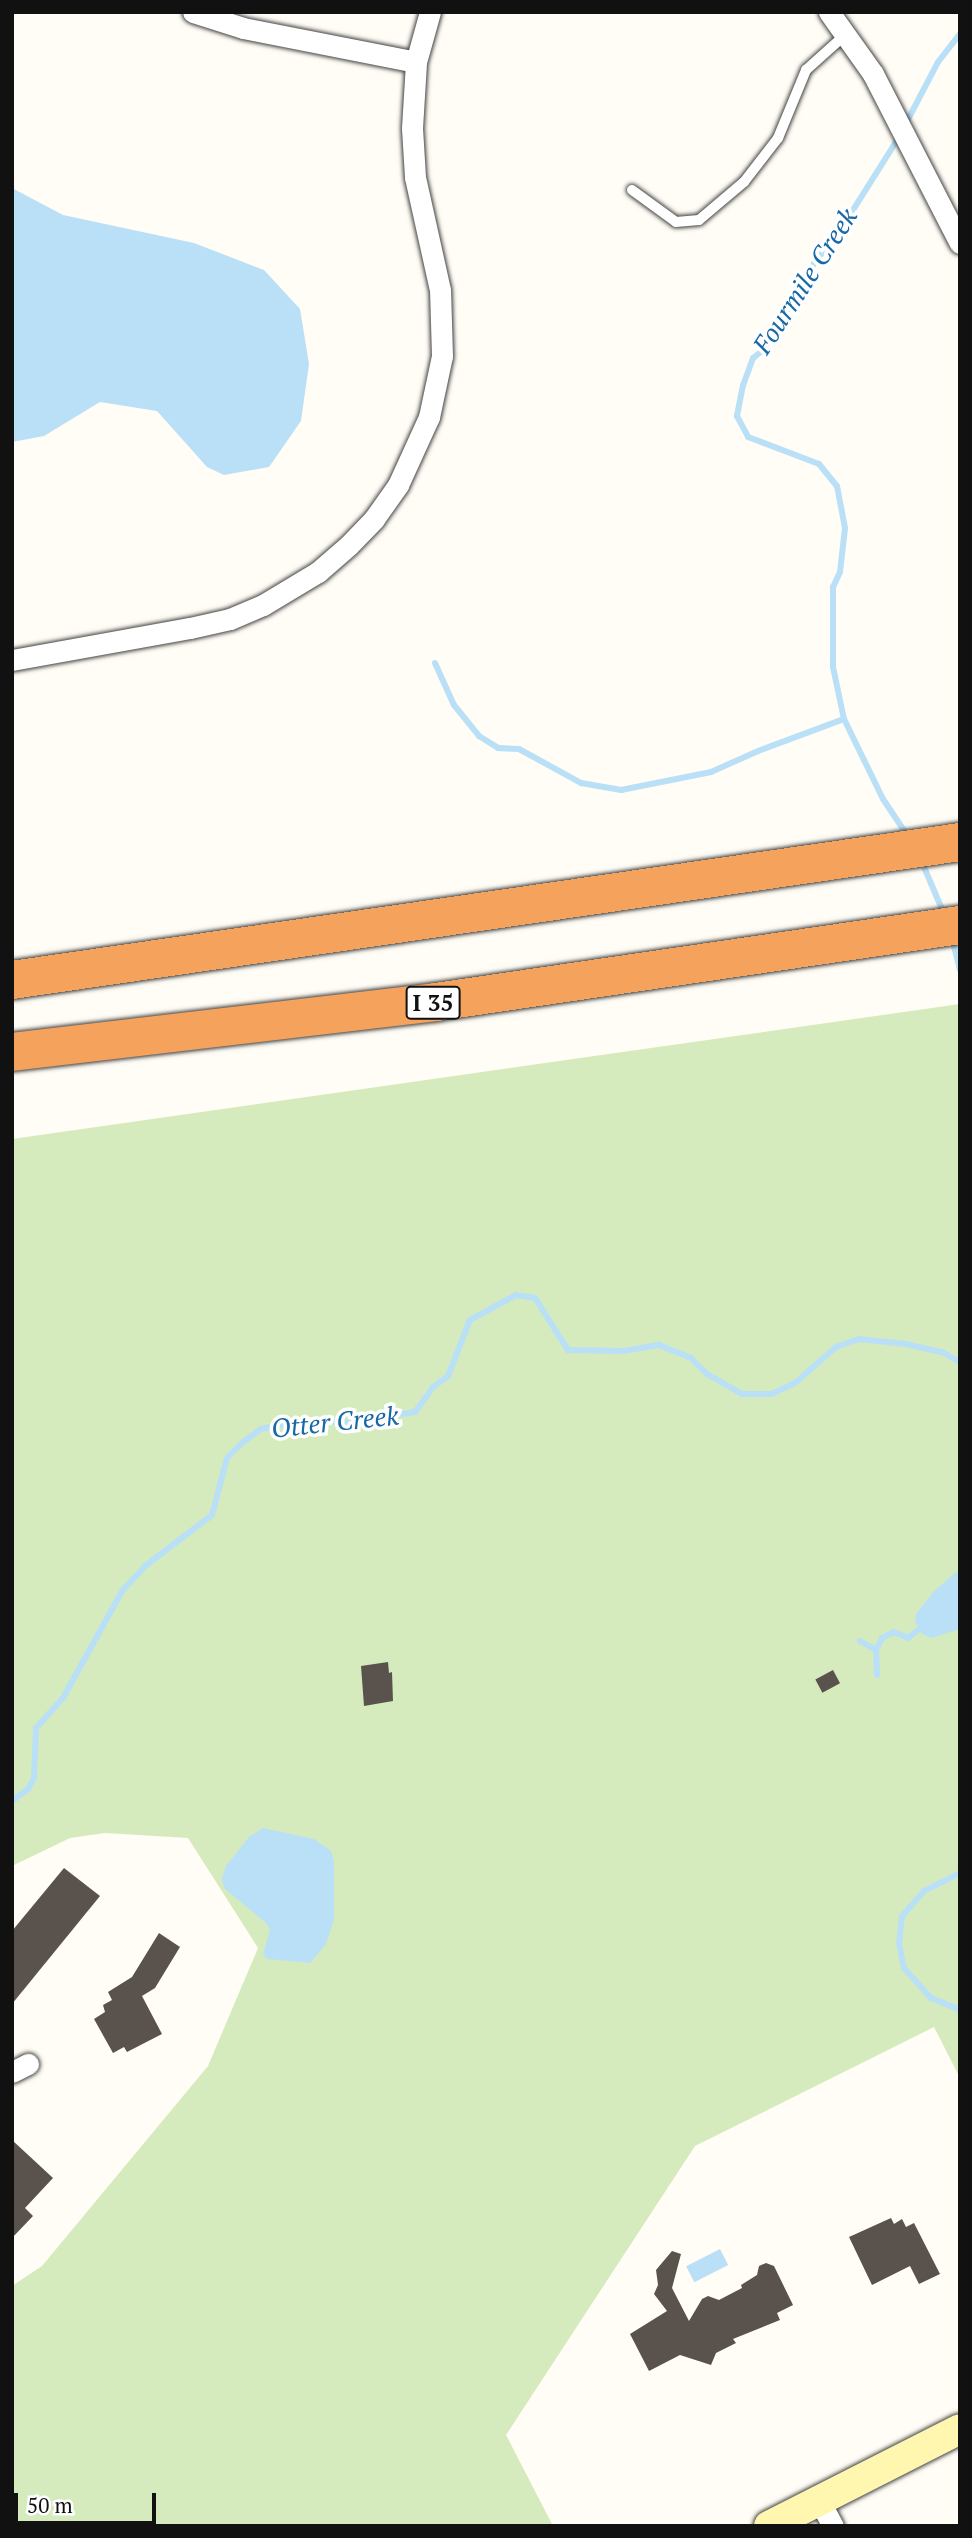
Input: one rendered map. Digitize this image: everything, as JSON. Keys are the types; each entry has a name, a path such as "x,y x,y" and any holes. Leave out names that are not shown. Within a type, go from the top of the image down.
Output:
{"highway":[{"path":"12,980 960,842"},
{"name":"I 35","path":"12,1052 436,1002 960,925"}],"main road":[{"path":"769,2526 826,2513 960,2429"}],"street":[{"path":"193,12 243,28 415,62"},
{"path":"12,660 190,628 230,619 263,606 318,572 349,545 374,519 398,485 429,417 442,356 440,290 415,177 412,128 415,62 430,12"},
{"path":"829,12 873,74 960,243"}],"lane":[{"path":"632,190 677,222 699,220 744,182 778,138 806,70 845,34"}],"green space":[{"path":"960,1004 960,2078 934,2027 695,2146 506,2435 553,2526 12,2526 12,2286 42,2266 208,2066 258,1948 188,1838 105,1833 70,1838 12,1866 12,1139"}],"water":[{"path":"12,188 63,215 194,243 264,270 300,309 309,364 301,421 269,467 224,475 207,467 157,411 100,402 44,436 12,442"},
{"path":"960,1569 960,1629 932,1638 922,1634 915,1622 916,1614 935,1590"},
{"path":"263,1828 314,1839 331,1851 334,1861 334,1920 326,1944 310,1963 267,1959 263,1954 270,1930 267,1924 224,1888 222,1878 226,1866 249,1837"},
{"path":"720,2249 728,2265 694,2282 686,2266"}],"building":[{"path":"388,1662 389,1673 392,1672 393,1701 364,1706 361,1666"},
{"path":"833,1670 840,1683 822,1693 815,1679"},
{"path":"64,1868 100,1896 12,2004 12,1931"},
{"path":"159,1933 180,1947 155,1988 142,1996 162,2034 127,2052 124,2047 113,2053 94,2019 105,2012 103,2005 112,2000 108,1992 132,1977"},
{"path":"12,2140 53,2178 25,2208 33,2216 12,2238"},
{"path":"891,2218 894,2224 902,2219 906,2227 914,2223 940,2274 919,2284 910,2266 872,2285 849,2237"},
{"path":"672,2251 681,2254 672,2288 689,2321 702,2299 708,2296 719,2300 742,2288 741,2285 757,2275 759,2266 766,2263 774,2266 793,2305 777,2313 780,2320 733,2339 736,2343 716,2353 711,2365 680,2355 649,2371 630,2334 667,2311 654,2294 658,2285 656,2270"}],"waterway":[{"name":"Fourmile Creek","path":"904,127 938,62 960,34"},
{"name":"Fourmile Creek","path":"899,137 843,226 815,262 782,321 762,351 753,358 743,385 737,416 748,437 819,464 837,486 845,528 840,572 833,587 833,667 844,719 883,799 907,835"},
{"path":"435,663 454,705 479,736 498,748 519,749 581,783 621,790 711,772 758,751 844,719"},
{"name":"Fourmile Creek","path":"921,860 944,914"},
{"name":"Fourmile Creek","path":"952,938 960,970"},
{"name":"Otter Creek","path":"12,1801 28,1789 34,1778 36,1728 63,1698 122,1591 145,1566 212,1515 227,1458 261,1429 294,1422 351,1422 415,1412 433,1387 448,1376 470,1320 516,1295 535,1298 568,1350 624,1351 659,1345 691,1358 707,1374 742,1394 772,1394 795,1383 836,1347 859,1339 906,1344 942,1352 960,1362"},
{"path":"877,1675 876,1650 882,1638 894,1632 908,1638 918,1630"},
{"path":"860,1641 876,1650"},
{"name":"Fourmile Creek","path":"960,1873 924,1891 902,1916 899,1943 904,1968 931,1998 960,2010"}]}
